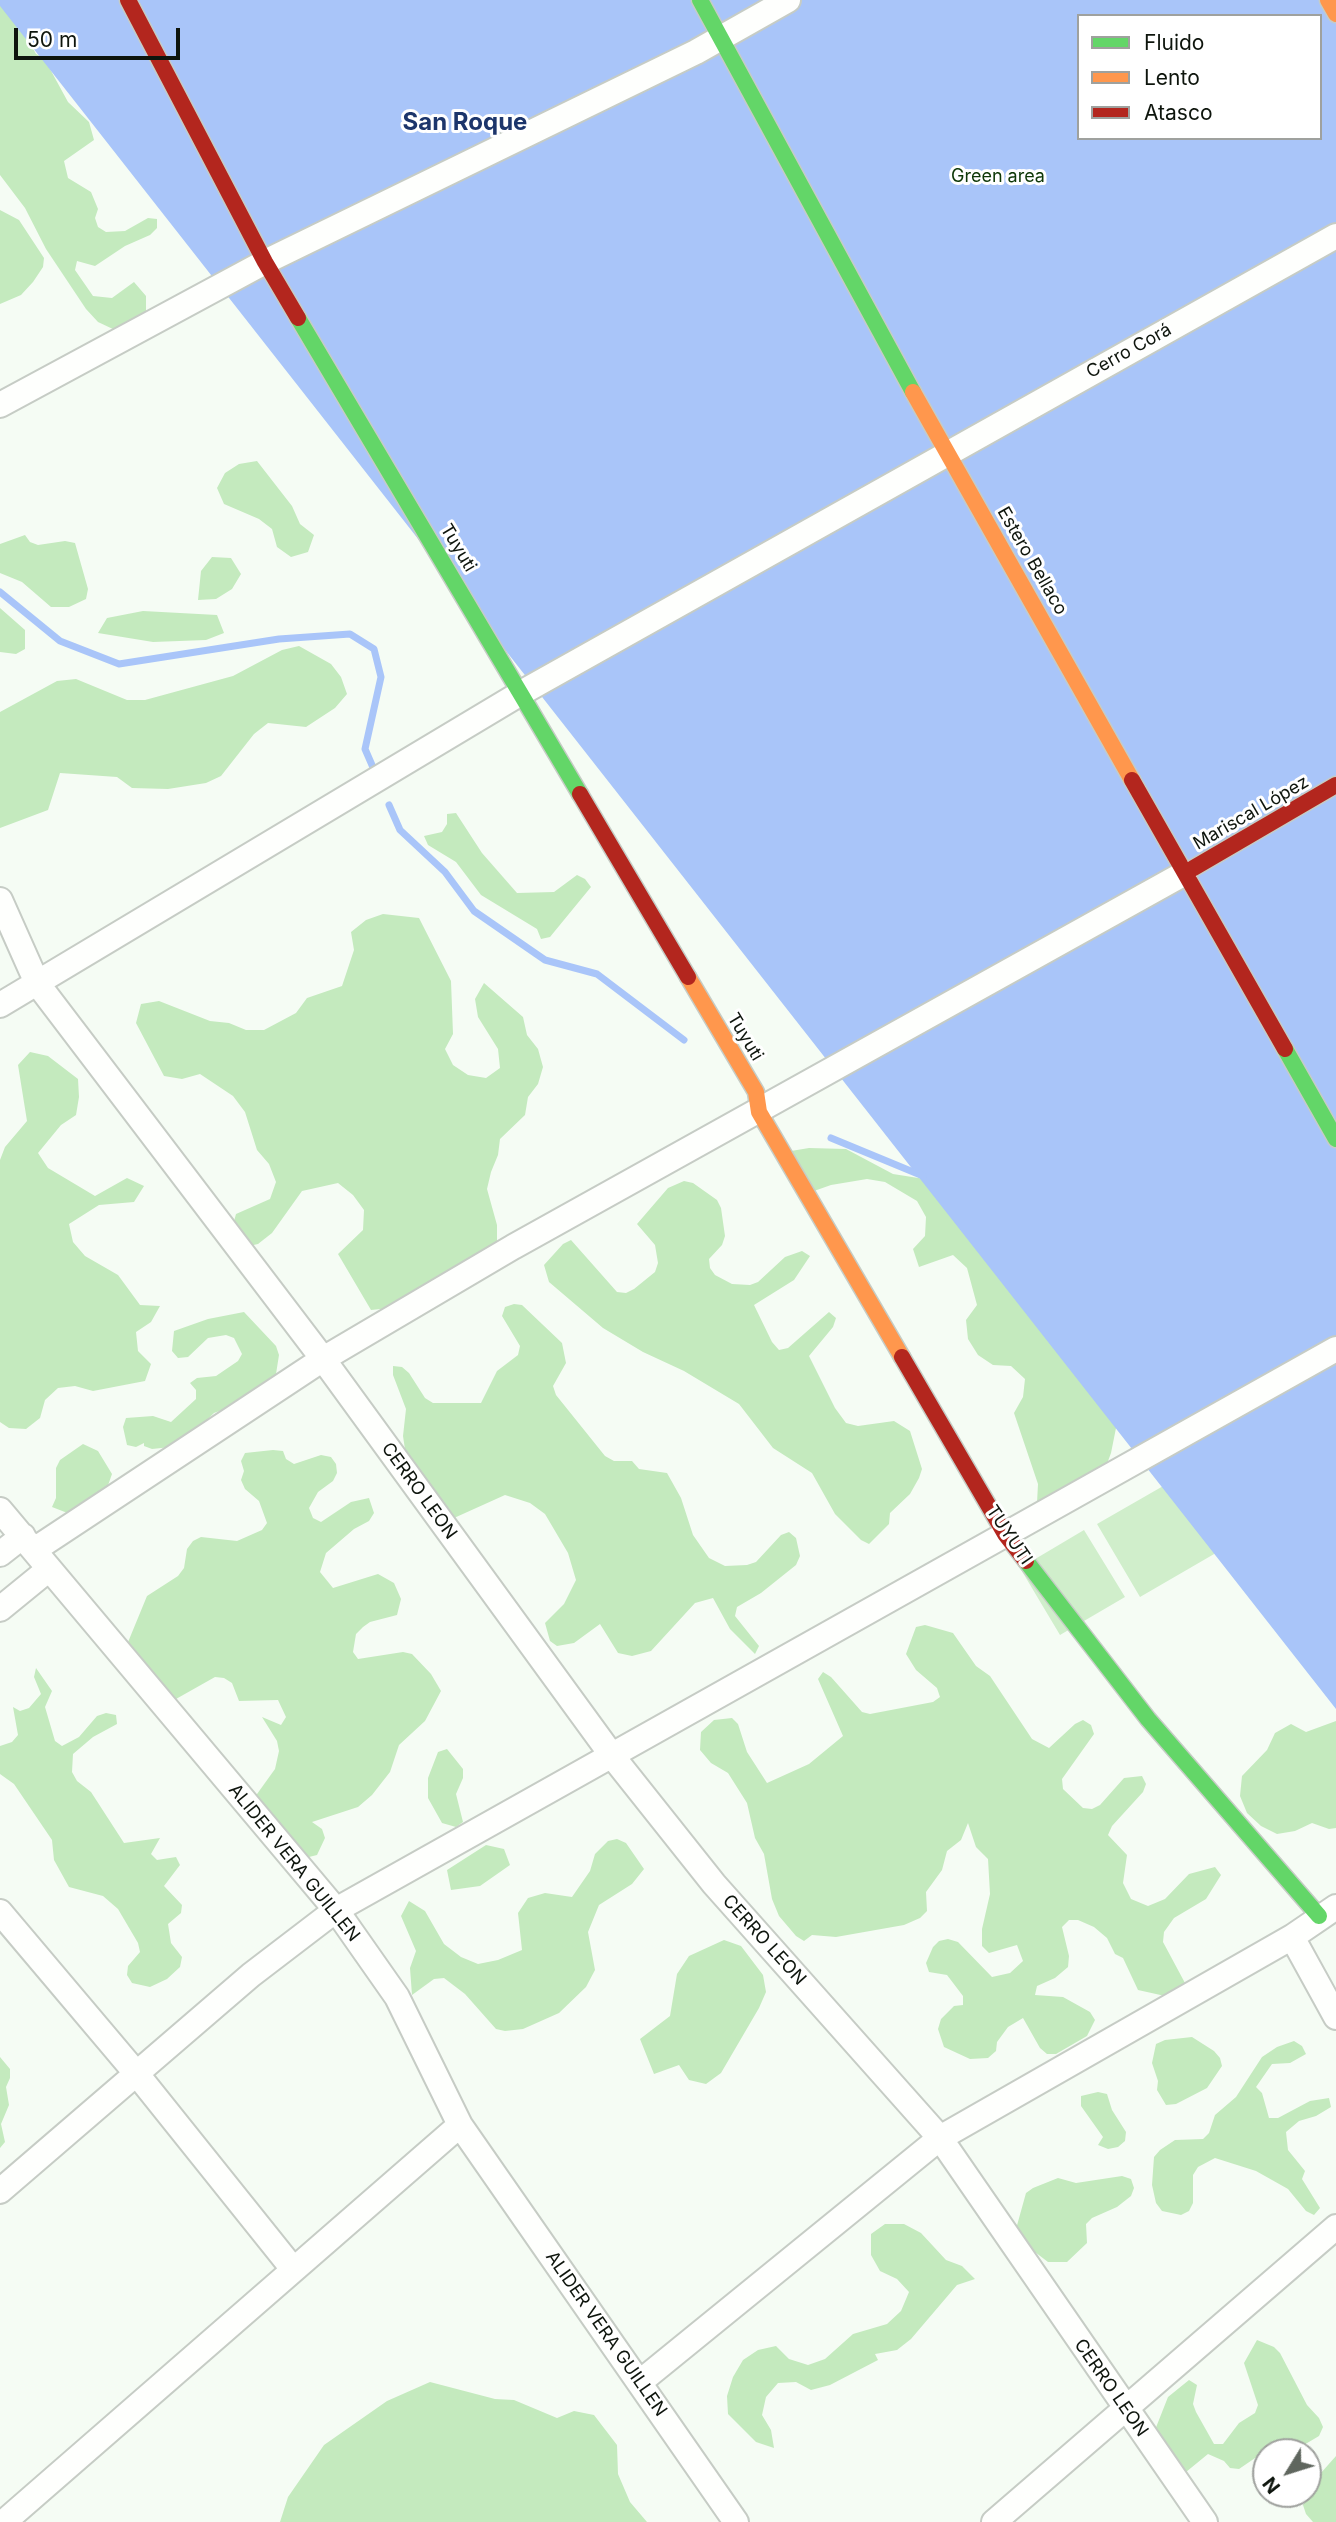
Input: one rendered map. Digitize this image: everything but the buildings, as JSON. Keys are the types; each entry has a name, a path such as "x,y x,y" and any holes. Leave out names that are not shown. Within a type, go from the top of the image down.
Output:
{"main road":[{"name":"Tuyuti","path":"128,0 265,261 756,1092 759,1112"},
{"name":"Estero Bellaco","path":"700,0 946,452 1336,1139"},
{"path":"1328,0 1336,14"},
{"name":"Mariscal López","path":"1185,873 1336,786"},
{"name":"TUYUTI","path":"759,1112 1005,1534 1148,1719 1327,1912"}],"street":[{"path":"0,405 265,261 696,52 788,0"},
{"name":"Cerro Corá","path":"0,1005 521,693 923,468 946,452 1336,236"},
{"path":"0,1609 35,1551 323,1359 513,1247 1185,873"},
{"name":"CERRO LEON","path":"0,900 37,983 323,1359 613,1758 714,1884 940,2138 1205,2522"},
{"path":"0,2191 251,1975 336,1910 613,1758 1336,1349"},
{"name":"ALIDER VERA GUILLEN","path":"0,1510 336,1910 397,1997 460,2125 736,2522"},
{"path":"0,1554 35,1551"},
{"path":"0,1912 136,2073 293,2269"},
{"path":"640,2382 940,2138 1292,1937 1327,1912"},
{"path":"1292,1937 1336,2017"},
{"path":"4,2522 460,2125"},
{"path":"994,2522 1336,2227"}],"green space":[{"path":"0,0 7,0 36,54 44,58 68,102 89,122 94,140 64,161 68,178 91,192 98,209 95,218 98,227 106,232 125,231 148,218 157,219 157,228 150,235 125,246 95,266 77,261 75,270 93,296 112,298 134,282 146,296 146,314 115,330 98,322 86,309 46,249 25,208 0,175"},
{"path":"0,210 19,220 44,258 43,267 21,295 0,304"},
{"path":"257,461 292,506 300,524 314,535 308,552 291,557 277,547 272,529 259,519 224,504 217,488 225,473 239,464"},
{"path":"25,535 30,542 38,545 65,541 75,543 88,589 86,599 69,607 51,607 22,582 0,573 0,544"},
{"path":"212,557 231,558 241,574 232,589 216,599 198,600 201,571"},
{"path":"0,608 25,630 25,649 16,654 0,652"},
{"path":"143,611 217,615 224,633 206,640 153,642 98,633 107,618"},
{"path":"299,646 331,664 341,677 347,694 335,708 306,727 268,723 254,734 221,776 206,783 168,789 132,788 117,777 60,773 48,810 0,828 0,712 57,681 76,679 127,700 145,700 233,676 282,650"},
{"path":"456,813 482,853 517,893 554,892 577,875 585,879 591,887 550,937 541,939 537,929 481,895 456,862 428,845 424,836 442,832 447,824 447,814"},
{"path":"383,914 419,918 451,981 453,1034 445,1049 453,1065 468,1075 486,1078 500,1068 498,1049 478,1017 475,999 484,983 523,1017 527,1035 538,1049 543,1067 538,1084 528,1097 525,1115 500,1139 498,1155 491,1172 487,1189 497,1225 497,1243 390,1308 371,1310 338,1254 363,1230 364,1210 353,1195 338,1183 302,1191 272,1233 258,1244 240,1248 231,1232 236,1214 270,1199 276,1182 269,1164 257,1150 245,1112 233,1096 200,1074 182,1079 164,1076 136,1023 141,1004 159,1001 210,1021 229,1023 246,1030 264,1030 296,1013 307,998 342,986 354,950 351,932 366,920"},
{"path":"30,1052 48,1056 78,1079 76,1115 61,1125 38,1153 48,1168 95,1196 127,1178 144,1186 134,1202 99,1205 69,1224 73,1242 85,1256 118,1275 140,1305 160,1306 151,1322 136,1332 138,1351 151,1364 145,1381 93,1391 75,1386 58,1388 45,1400 40,1418 26,1429 9,1428 0,1422 0,1160 5,1147 27,1121 18,1065"},
{"path":"809,1148 846,1149 893,1174 931,1180 1118,1418 1111,1453 1098,1488 1037,1503 1038,1484 1014,1413 1023,1397 1025,1379 1011,1366 993,1365 978,1355 968,1339 966,1320 977,1305 967,1268 953,1255 919,1267 913,1249 925,1236 926,1217 917,1201 885,1182 867,1179 814,1191 791,1151"},
{"path":"684,1181 693,1183 717,1200 721,1208 725,1236 722,1245 709,1259 710,1268 715,1275 732,1284 750,1285 758,1282 785,1257 802,1251 810,1256 794,1280 754,1305 772,1342 779,1350 788,1348 829,1312 836,1318 833,1327 809,1356 835,1408 846,1423 858,1426 894,1421 910,1431 922,1469 919,1478 910,1494 890,1513 889,1524 869,1544 861,1540 835,1514 812,1473 773,1448 739,1404 603,1328 549,1282 544,1265 563,1244 571,1240 617,1292 626,1293 634,1289 655,1272 658,1263 655,1245 637,1224 668,1188"},
{"path":"522,1305 562,1343 566,1363 553,1386 556,1395 605,1456 614,1461 632,1461 639,1469 667,1473 681,1498 693,1535 709,1558 725,1566 747,1565 756,1562 781,1535 789,1532 796,1538 800,1556 796,1565 761,1593 737,1607 735,1616 759,1646 755,1654 730,1629 713,1598 695,1603 651,1651 632,1656 618,1653 600,1624 574,1643 557,1646 550,1641 545,1623 564,1604 576,1580 568,1553 545,1514 530,1503 505,1495 454,1518 406,1456 403,1436 406,1409 393,1375 393,1366 402,1367 409,1373 425,1398 433,1403 481,1403 497,1371 518,1355 520,1346 502,1316 505,1307"},
{"path":"244,1312 276,1346 279,1355 276,1374 257,1397 214,1413 180,1446 152,1449 144,1446 144,1443 136,1447 127,1445 123,1427 126,1418 153,1416 171,1422 196,1399 196,1390 190,1383 197,1378 216,1376 238,1361 242,1354 234,1338 226,1335 208,1338 188,1357 178,1358 172,1351 174,1331 208,1319"},
{"path":"83,1444 98,1451 112,1474 106,1491 70,1514 52,1507 56,1498 56,1468 60,1460"},
{"path":"283,1451 286,1459 294,1464 321,1455 331,1457 336,1464 337,1473 333,1481 318,1492 309,1508 313,1518 321,1522 351,1502 369,1498 374,1513 369,1521 354,1529 326,1553 320,1572 333,1588 378,1574 394,1583 401,1599 397,1615 370,1622 363,1627 356,1634 353,1652 358,1659 403,1652 412,1654 431,1674 441,1691 425,1721 399,1745 390,1772 372,1795 358,1807 312,1822 322,1829 325,1838 317,1855 309,1857 300,1857 252,1801 275,1769 279,1751 277,1741 262,1717 281,1725 286,1717 278,1700 239,1701 232,1683 215,1677 176,1699 166,1698 126,1647 147,1596 178,1576 184,1568 187,1549 193,1541 201,1537 237,1541 262,1530 267,1523 259,1501 245,1489 241,1480 244,1471 241,1461 245,1453"},
{"path":"1198,1466 1240,1539 1140,1597 1097,1524"},
{"path":"1084,1530 1125,1597 1060,1635 1020,1568"},
{"path":"925,1625 953,1633 976,1666 990,1676 1032,1739 1049,1748 1075,1724 1083,1720 1091,1725 1094,1734 1062,1779 1063,1789 1083,1808 1092,1809 1100,1805 1124,1778 1142,1776 1146,1784 1143,1792 1112,1826 1108,1835 1127,1855 1123,1883 1131,1899 1148,1906 1165,1899 1189,1874 1215,1867 1221,1875 1206,1899 1174,1918 1164,1932 1163,1942 1185,1983 1174,1998 1138,1990 1123,1958 1115,1954 1107,1938 1094,1927 1078,1920 1069,1920 1062,1927 1069,1956 1068,1967 1055,1978 1037,1986 1035,1995 1063,1997 1090,2012 1095,2020 1087,2036 1056,2054 1047,2054 1040,2048 1023,2018 1008,2027 997,2042 996,2051 988,2058 970,2059 944,2047 938,2029 941,2019 954,2006 963,2005 963,1996 947,1975 929,1972 926,1963 933,1947 939,1941 948,1939 958,1942 992,1977 1010,1973 1023,1961 1017,1945 989,1953 982,1946 982,1929 990,1894 988,1859 976,1847 968,1823 961,1840 947,1851 942,1870 926,1892 927,1911 920,1918 904,1925 836,1937 812,1935 804,1941 796,1936 779,1916 772,1899 764,1854 755,1838 747,1803 728,1773 711,1763 700,1750 701,1732 714,1720 732,1718 738,1724 747,1752 767,1783 809,1764 843,1736 818,1679 823,1672 831,1677 862,1712 870,1714 933,1702 940,1697 937,1688 916,1670 906,1654 916,1627"},
{"path":"36,1668 52,1691 45,1707 55,1741 62,1746 79,1737 97,1716 106,1713 116,1715 117,1724 93,1737 73,1754 72,1772 77,1781 91,1792 124,1843 160,1838 151,1854 157,1860 176,1857 180,1865 164,1886 182,1905 181,1913 168,1924 171,1943 182,1957 180,1967 167,1979 150,1987 132,1983 127,1975 128,1966 140,1952 138,1943 118,1909 103,1896 69,1887 54,1860 52,1840 14,1784 0,1774 0,1746 12,1742 18,1735 13,1707 20,1711 29,1708 41,1694 34,1677"},
{"path":"1336,1721 1336,1828 1329,1829 1312,1823 1295,1831 1277,1834 1261,1826 1247,1813 1240,1796 1242,1776 1267,1750 1275,1733 1291,1724 1306,1732"},
{"path":"447,1749 463,1769 463,1778 456,1794 463,1822 456,1827 442,1823 428,1798 428,1778 438,1752"},
{"path":"617,1839 626,1843 644,1869 632,1884 599,1905 588,1932 595,1970 586,1987 559,2013 523,2029 505,2031 496,2029 465,1994 444,1978 434,1979 412,1995 410,1968 416,1951 401,1916 409,1901 425,1911 444,1944 461,1957 478,1964 498,1960 522,1950 518,1913 528,1898 545,1893 572,1897 590,1871 595,1854 608,1841"},
{"path":"486,1845 504,1849 510,1865 480,1886 451,1890 447,1870"},
{"path":"724,1940 741,1946 763,1975 766,1992 759,2008 721,2073 706,2084 689,2080 679,2065 654,2074 640,2039 670,2016 677,1974 689,1956"},
{"path":"1192,2037 1214,2051 1222,2066 1207,2088 1176,2104 1166,2105 1157,2090 1158,2081 1152,2063 1156,2044 1165,2040"},
{"path":"1294,2041 1302,2046 1306,2054 1290,2063 1272,2064 1256,2087 1262,2093 1269,2118 1278,2118 1310,2101 1329,2098 1331,2107 1316,2116 1299,2121 1286,2132 1288,2150 1305,2171 1302,2179 1320,2208 1314,2215 1306,2211 1288,2189 1256,2171 1215,2158 1198,2167 1193,2175 1193,2203 1189,2211 1181,2215 1162,2211 1156,2203 1152,2185 1154,2157 1175,2140 1203,2139 1209,2133 1215,2115 1236,2097 1262,2057 1277,2047"},
{"path":"0,2057 10,2069 10,2078 6,2087 9,2105 1,2124 5,2142 0,2148"},
{"path":"1098,2092 1107,2094 1112,2110 1126,2132 1125,2141 1118,2147 1108,2149 1098,2145 1103,2137 1081,2106 1081,2096"},
{"path":"1122,2176 1131,2179 1134,2188 1131,2196 1086,2224 1087,2243 1067,2262 1048,2262 1027,2246 1016,2229 1026,2193 1033,2188 1058,2178 1076,2183"},
{"path":"885,2224 904,2224 921,2233 946,2260 962,2266 975,2279 957,2285 911,2339 897,2350 875,2354 878,2360 830,2385 811,2390 796,2382 778,2383 766,2397 762,2415 771,2430 774,2448 756,2442 728,2414 727,2396 733,2377 743,2360 758,2350 776,2346 789,2359 808,2365 825,2359 853,2334 887,2324 901,2311 909,2292 897,2279 880,2271 871,2255 871,2234"},
{"path":"1257,2340 1274,2347 1280,2353 1307,2405 1319,2418 1323,2427 1319,2436 1252,2438 1252,2460 1239,2469 1230,2468 1224,2461 1208,2454 1186,2472 1177,2472 1155,2430 1168,2397 1189,2380 1197,2385 1193,2404 1196,2412 1214,2444 1223,2444 1239,2423 1255,2413 1258,2405 1244,2363"},
{"path":"430,2382 495,2399 514,2400 557,2418 574,2411 594,2415 617,2445 618,2474 630,2502 647,2522 280,2522 288,2497 324,2445 387,2401"},
{"path":"1336,2456 1336,2522 1313,2522 1304,2508 1322,2508 1322,2472"}],"water":[{"path":"0,0 1336,0 1336,1709 0,6"}],"waterway":[{"path":"0,592 60,641 119,664 279,639 350,634 374,649 381,677 365,749 375,772"},
{"path":"389,805 400,830 445,872 474,911 545,960 597,974 684,1040"},
{"path":"831,1138 923,1176"}],"traffic: fast":[{"path":"700,0 913,392"},
{"path":"298,318 580,794"},
{"path":"1285,1049 1336,1139"},
{"path":"1026,1561 1148,1719 1319,1916"}],"traffic: slow":[{"path":"1328,0 1336,14"},
{"path":"913,392 1132,780"},
{"path":"688,977 756,1092 759,1112 902,1357"}],"traffic: jam":[{"path":"128,0 265,262 298,318"},
{"path":"1132,780 1285,1049"},
{"path":"1185,873 1336,785"},
{"path":"580,794 688,977"},
{"path":"902,1357 1005,1534 1026,1561"}],"district":[{"name":"San Roque","path":"465,123"}],"park label":[{"name":"Green area","path":"998,177"}]}
